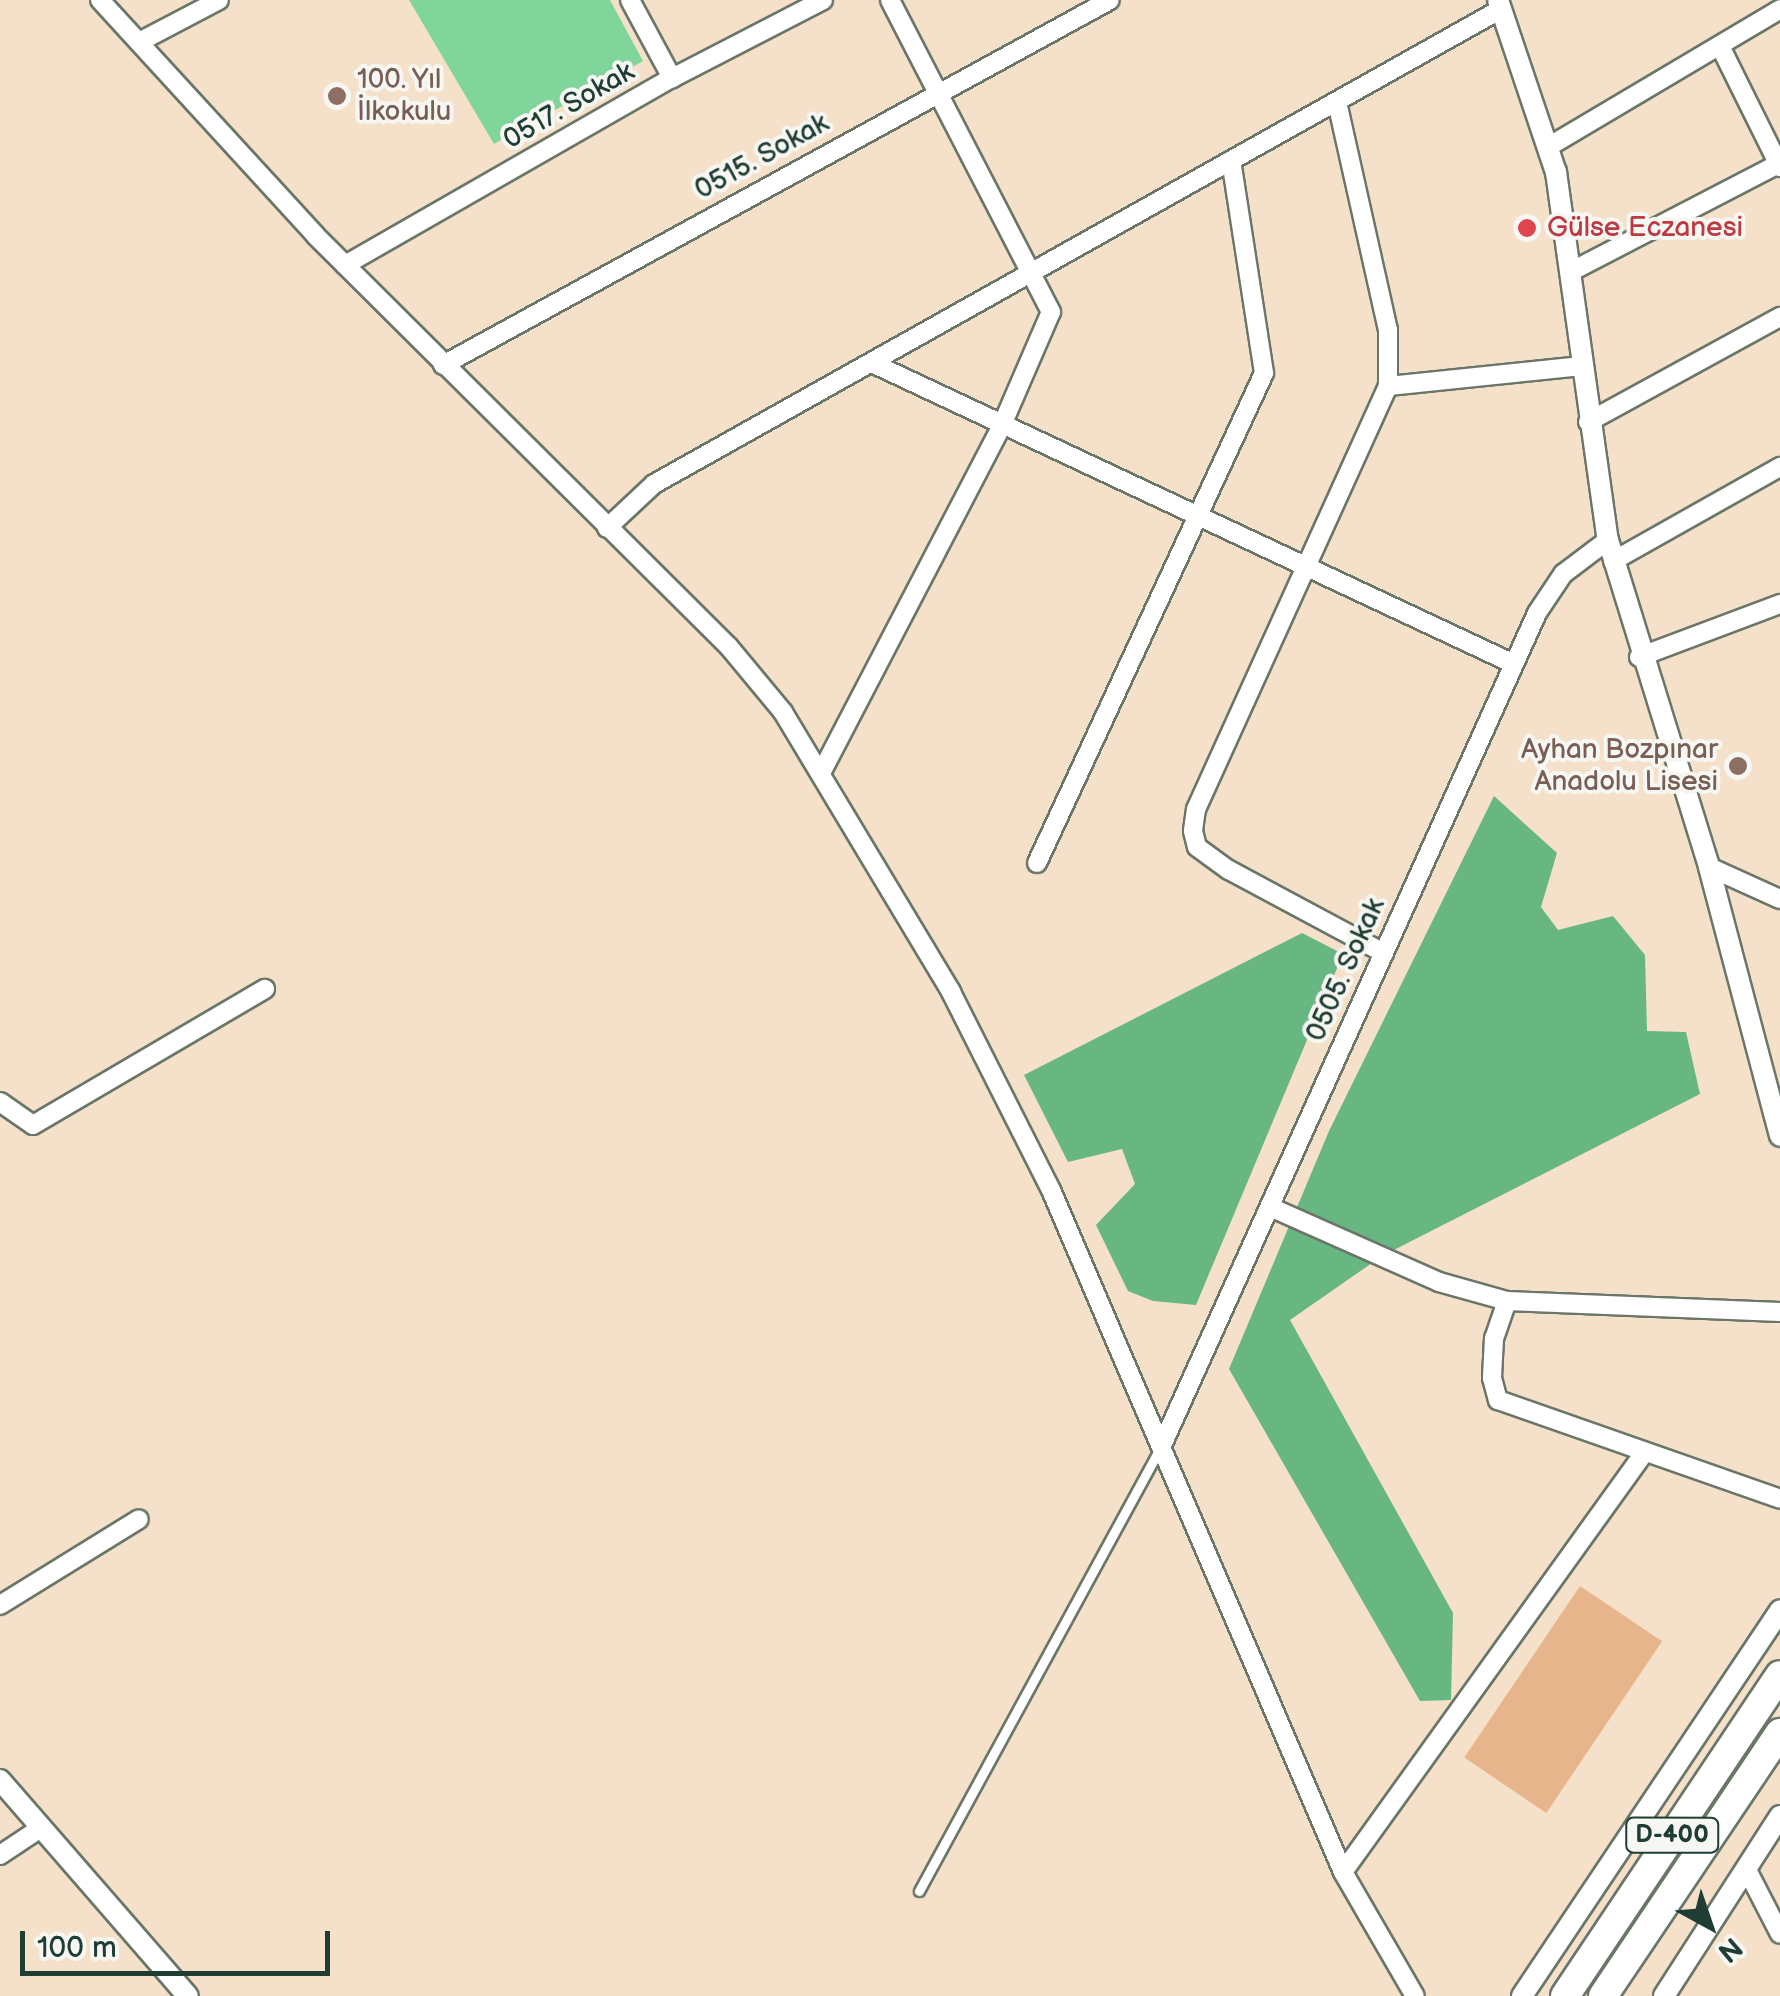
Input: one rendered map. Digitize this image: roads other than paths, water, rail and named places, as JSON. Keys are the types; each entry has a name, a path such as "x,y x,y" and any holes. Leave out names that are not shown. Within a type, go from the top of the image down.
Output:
{"highway":[{"name":"D-400","path":"1565,1996 1780,1675"},
{"name":"D-400","path":"1603,1996 1780,1734"}],"street":[{"path":"100,0 345,265 729,646 821,772 960,1008 1052,1190 1343,1872 1415,1996"},
{"path":"141,42 220,0"},
{"path":"630,0 672,78"},
{"name":"0517. Sokak","path":"345,265 672,78 824,0"},
{"path":"821,772 1002,425 1051,312 1036,272 890,0"},
{"name":"0515. Sokak","path":"443,364 1110,0"},
{"path":"607,528 654,484 1337,102 1500,5 1548,147 1572,272 1580,366 1613,561 1639,657 1709,867 1780,1136"},
{"path":"1548,147 1722,48 1780,9"},
{"path":"1572,272 1780,164 1722,48"},
{"path":"1337,102 1388,330 1388,386 1196,809 1193,831 1197,847 1229,870 1384,953"},
{"path":"1036,863 1194,516 1264,373 1231,162"},
{"path":"1588,422 1780,317"},
{"path":"872,363 1514,664"},
{"path":"1388,386 1580,366"},
{"path":"1613,561 1780,467"},
{"name":"0505. Sokak","path":"1163,1443 1514,664 1563,574 1608,540"},
{"path":"1639,657 1780,604"},
{"path":"1709,867 1780,899"},
{"path":"0,1102 33,1125 265,989"},
{"path":"1270,1207 1439,1282 1507,1301 1779,1313"},
{"path":"1507,1301 1494,1338 1492,1378 1498,1400 1780,1500"},
{"path":"1343,1872 1644,1453"},
{"path":"0,1605 139,1518"},
{"path":"1522,1996 1780,1610"},
{"path":"2,1777 40,1828 188,1996"},
{"path":"1667,1994 1780,1816"},
{"path":"0,1855 40,1828"},
{"path":"1746,1868 1780,1934"}],"lane":[{"path":"919,1891 1163,1443"}],"place":[{"name":"100. Yıl İlkokulu","path":"337,96"},
{"name":"Gülse Eczanesi","path":"1527,228"},
{"name":"Ayhan Bozpınar Anadolu Lisesi","path":"1738,766"}]}
